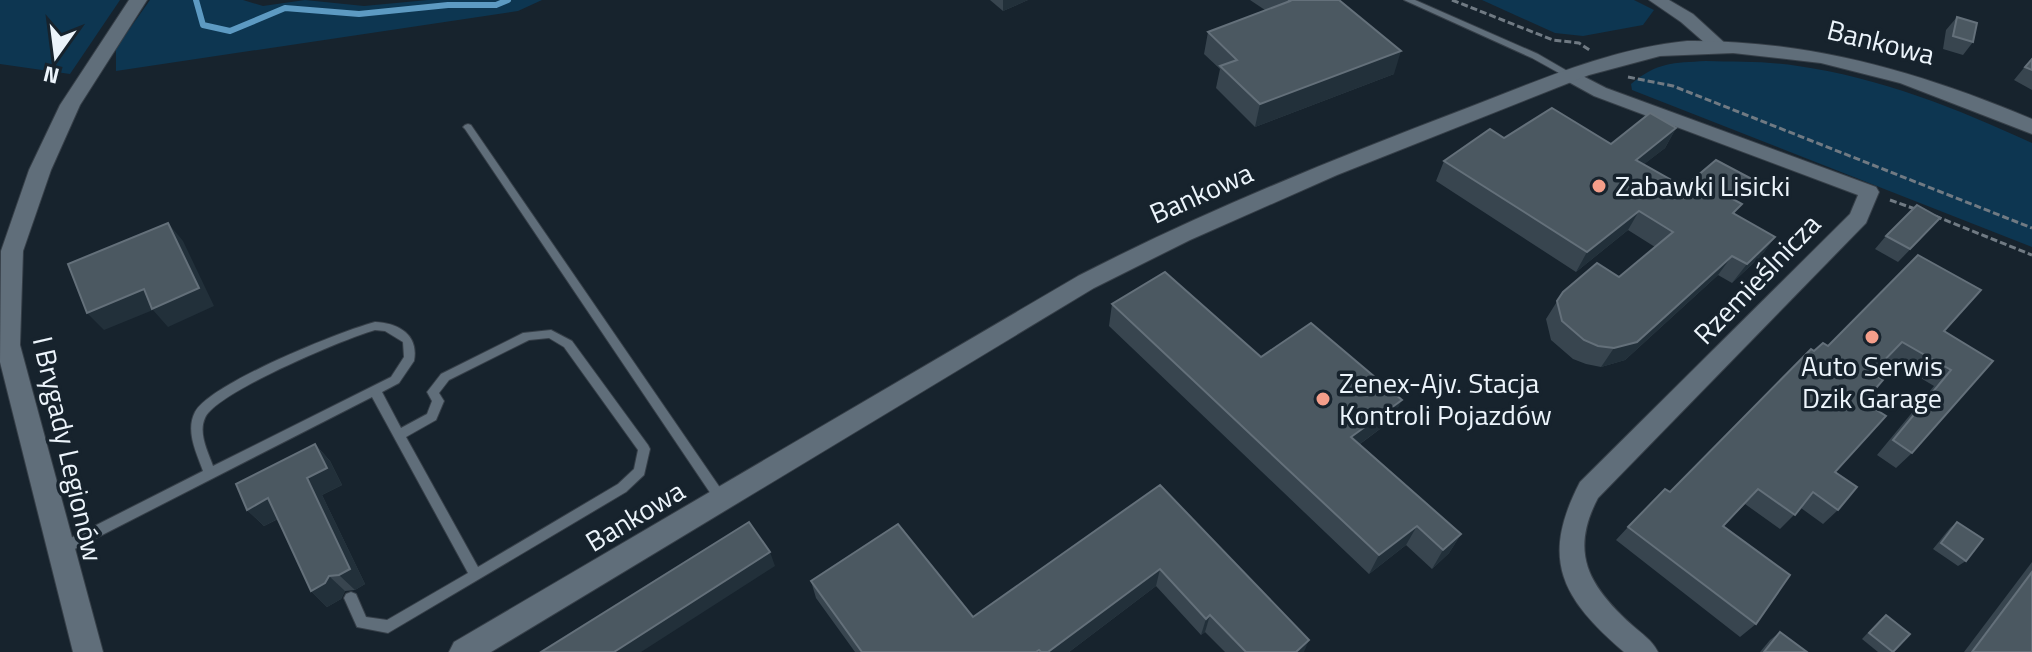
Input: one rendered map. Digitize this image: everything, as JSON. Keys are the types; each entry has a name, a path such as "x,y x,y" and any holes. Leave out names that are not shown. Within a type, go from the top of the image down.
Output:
{"street":[{"name":"I Brygady Legionów","path":"88,652 4,344 12,251 40,170 70,105 138,0"},
{"path":"1657,0 1687,18 1719,46"},
{"name":"Bankowa","path":"464,652 1086,282 1152,247 1221,214 1607,62 1661,50 1719,46 1794,52 1864,64 1938,87 2032,127"},
{"name":"Rzemieślnicza","path":"1571,76 1600,92 1869,192 1859,218 1589,490 1575,511 1569,546 1575,577 1607,622 1644,652"}],"lane":[{"path":"1408,0 1535,56 1571,76"},
{"path":"468,127 721,499"},
{"path":"60,551 395,380 410,358 408,340 393,328 375,326 348,333 225,392 201,411 196,434 210,473"},
{"path":"351,598 362,623 388,627 622,488 640,471 644,449 568,344 551,334 527,336 445,377 433,392 438,401 432,417 399,435"},
{"path":"375,391 476,575"}],"path":[{"path":"1452,0 1553,40 1582,45 1634,80 1673,86 2032,228"},
{"path":"1869,192 2032,255"}],"shaded area":[{"path":"0,0 120,0 70,74 0,64"},
{"path":"150,0 243,0 263,6 305,0 364,6 428,0 542,0 518,11 116,71 116,48"},
{"path":"1482,0 1634,0 1654,10 1643,25 1583,36 1555,33"},
{"path":"1675,63 1787,64 1859,78 1946,106 2032,143 2032,247 1632,90 1631,84 1649,71"}],"building":[{"path":"1289,0 1339,0 1401,51 1260,104 1220,66 1237,60 1208,32"},
{"path":"1957,17 1977,23 1973,42 1953,36"},
{"path":"1552,108 1611,144 1650,113 1676,128 1636,160 1684,187 1716,160 1750,178 1729,197 1742,204 1733,213 1775,237 1747,264 1732,256 1637,342 1614,348 1584,340 1562,321 1557,301 1563,292 1597,263 1619,277 1673,232 1639,211 1587,252 1444,161 1490,129 1504,138"},
{"path":"1917,205 1940,218 1910,249 1886,236"},
{"path":"168,223 199,288 152,309 144,289 87,313 68,264"},
{"path":"1918,255 1981,290 1944,331 1993,361 1912,453 1893,440 1951,370 1902,342 1872,373 1883,380 1864,402 1886,416 1835,472 1857,487 1838,510 1813,492 1795,515 1758,489 1723,526 1790,575 1756,624 1628,527 1665,489 1670,492 1811,349 1814,351 1823,343 1828,346"},
{"path":"1165,272 1261,357 1311,323 1402,400 1351,437 1461,534 1443,550 1417,526 1379,555 1112,304"},
{"path":"315,444 327,468 307,478 350,569 329,576 325,583 311,591 268,498 247,510 236,484"},
{"path":"1160,485 1309,640 1296,652 1246,652 1210,615 1206,619 1160,569 1048,652 862,652 811,581 898,524 973,617"},
{"path":"749,522 770,552 614,652 541,652"},
{"path":"1957,522 1983,539 1966,561 1941,543"},
{"path":"2032,572 2032,652 1972,652"},
{"path":"1886,615 1910,634 1893,652 1869,633"},
{"path":"1780,632 1807,652 1764,652"}],"waterway":[{"path":"196,0 203,25 230,31 285,8 359,14 448,5 496,5 508,0"}],"place":[{"name":"Zabawki Lisicki","path":"1599,186"},
{"name":"Auto Serwis Dzik Garage","path":"1872,337"},
{"name":"Zenex-Ajv. Stacja Kontroli Pojazdów","path":"1323,399"}]}
